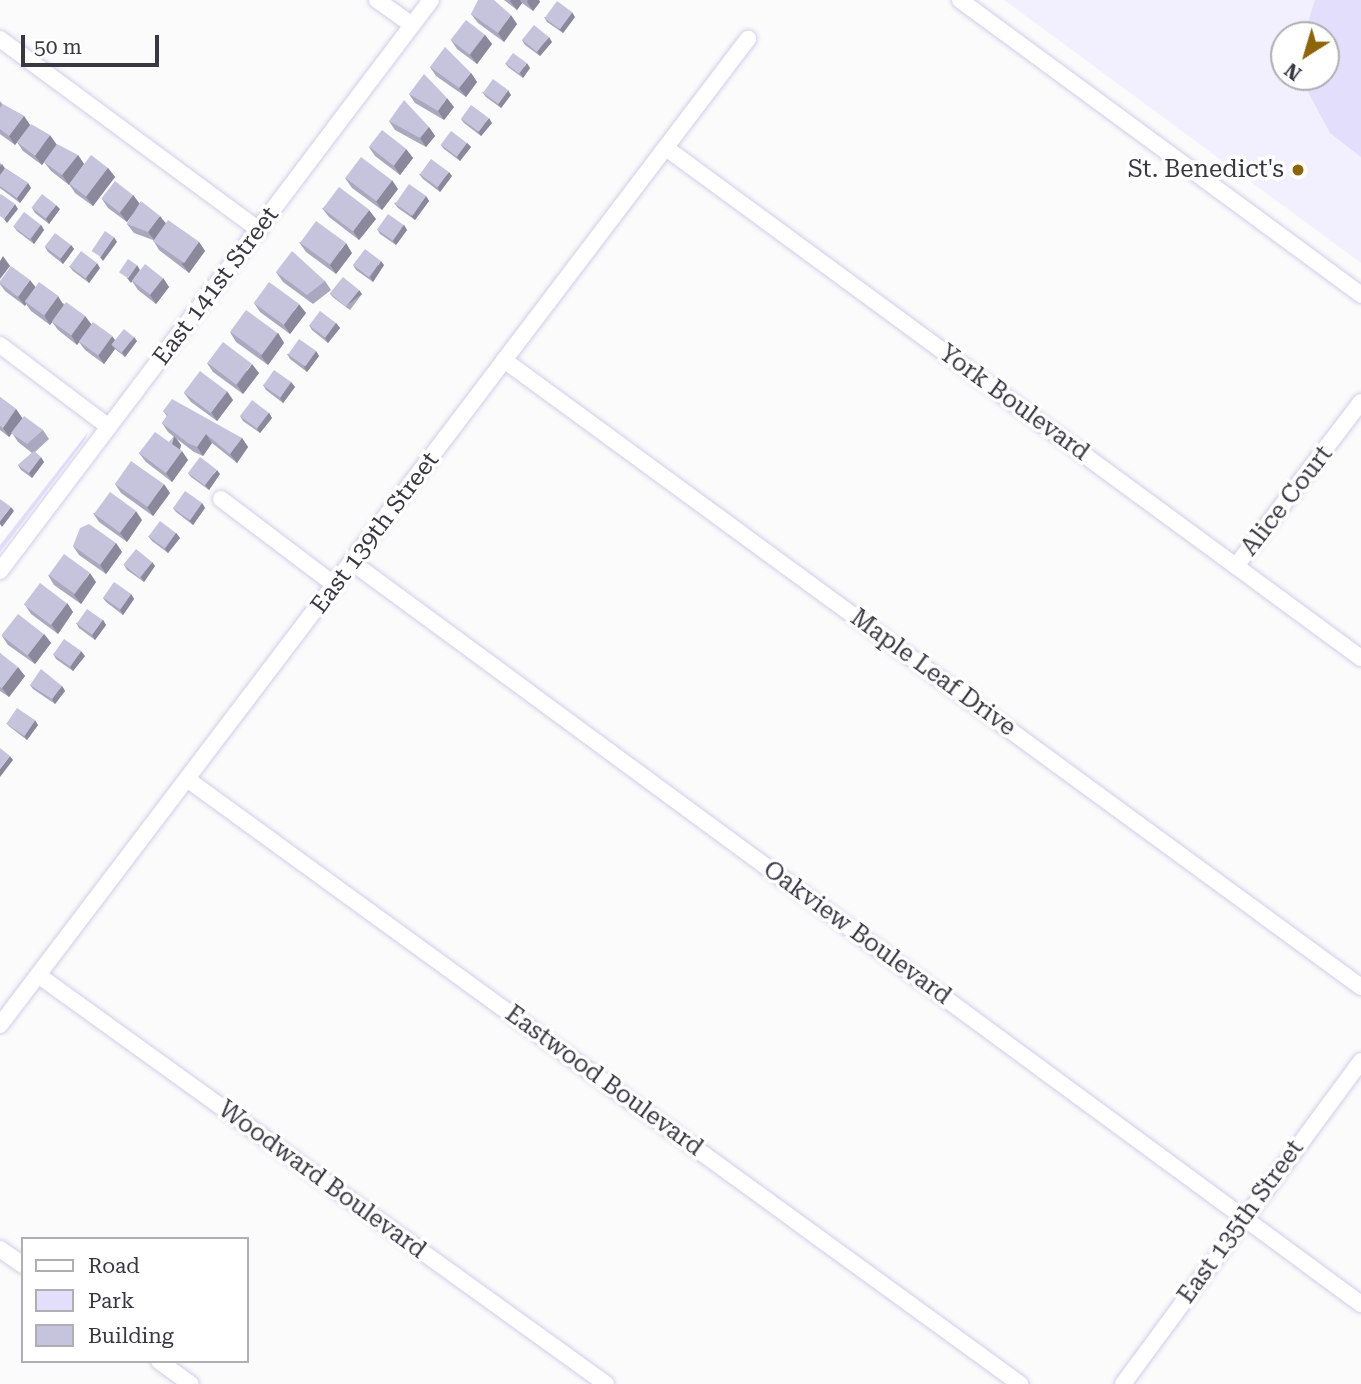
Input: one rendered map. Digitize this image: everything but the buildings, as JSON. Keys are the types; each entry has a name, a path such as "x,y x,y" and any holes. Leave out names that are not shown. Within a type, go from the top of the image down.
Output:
{"street":[{"path":"377,0 412,25"},
{"name":"East 141st Street","path":"0,570 431,0"},
{"path":"960,0 1361,295"},
{"path":"0,39 259,230"},
{"name":"East 139th Street","path":"0,1025 353,564 748,39"},
{"name":"York Boulevard","path":"666,148 1361,658"},
{"path":"0,345 109,427"},
{"name":"Maple Leaf Drive","path":"504,360 1361,987"},
{"name":"Alice Court","path":"1236,566 1361,402"},
{"path":"221,499 336,586"},
{"name":"Oakview Boulevard","path":"353,564 1361,1304"},
{"name":"Eastwood Boulevard","path":"187,779 1020,1384"},
{"name":"Woodward Boulevard","path":"38,975 606,1384"},
{"name":"East 135th Street","path":"1123,1384 1361,1061"},
{"path":"0,1249 21,1264"},
{"path":"162,1363 191,1384"}],"shaded area":[{"name":"St. Benedict's","path":"1004,0 1361,0 1361,263"}],"green space":[{"path":"1315,0 1361,0 1361,157 1330,133 1308,91 1340,91 1340,21 1308,21"},
{"path":"88,432 85,440 0,552 0,545"}],"place":[{"name":"St. Benedict's","path":"1298,170"}]}
